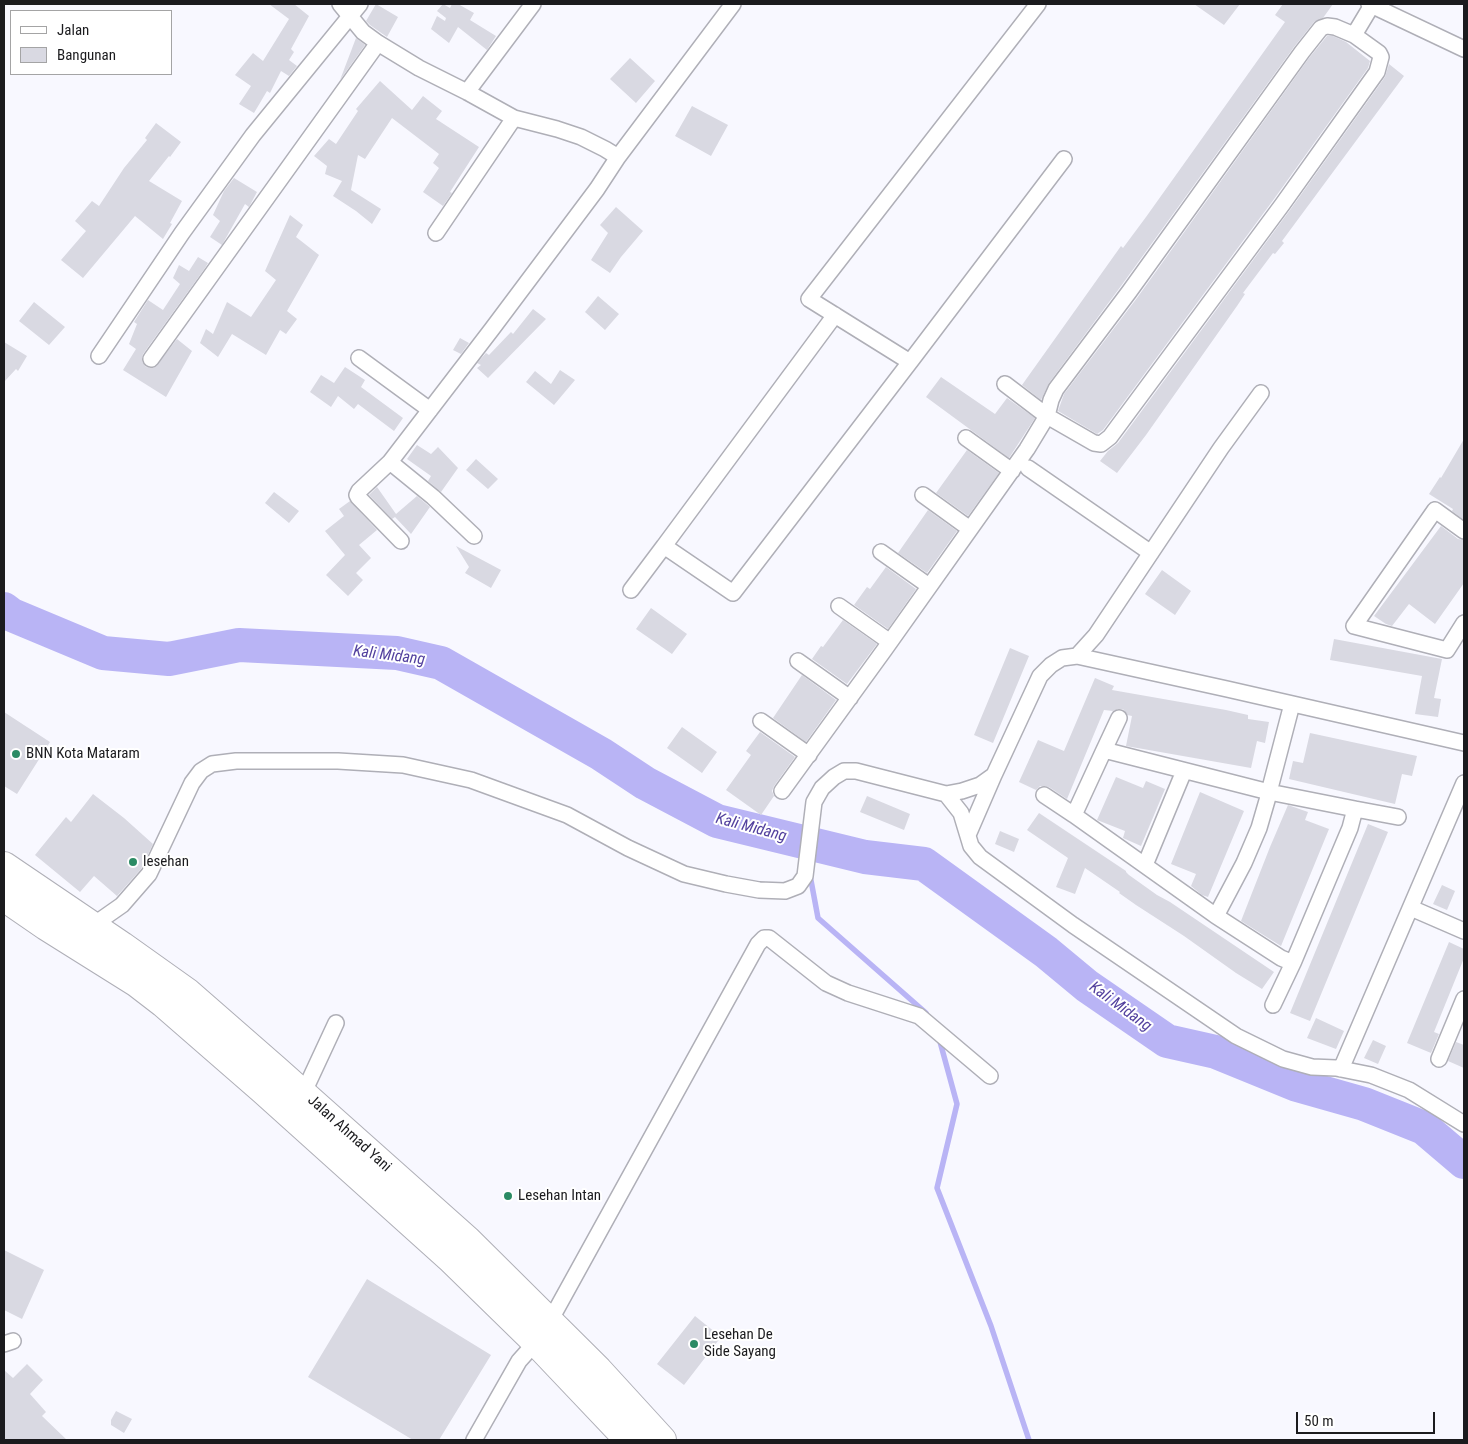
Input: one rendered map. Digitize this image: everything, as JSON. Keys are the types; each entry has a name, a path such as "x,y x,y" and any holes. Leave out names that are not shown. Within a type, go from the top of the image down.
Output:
{"highway":[{"name":"Jalan Ahmad Yani","path":"4,866 188,993 303,1094 543,1331 598,1370 662,1440"},
{"path":"4,897 46,926 137,983 163,1003 270,1096 459,1249"},
{"path":"543,1331 629,1440"}],"street":[{"path":"340,4 355,10"},
{"path":"467,92 533,4"},
{"path":"400,541 357,495 358,491 390,462 591,197 618,157 733,4"},
{"path":"910,362 809,299 1038,4"},
{"path":"1354,35 1371,4 1464,49"},
{"path":"355,10 354,23 362,32 378,44 419,68 514,118 576,136 618,157"},
{"path":"99,356 182,233 253,135 355,10"},
{"path":"782,790 1012,471 1047,416 1056,389 1129,292 1316,33 1327,26 1335,27 1354,35 1379,52 1381,58 1377,72 1282,205 1110,437 1098,445 1047,416 1005,384"},
{"path":"151,359 378,44"},
{"path":"436,233 514,118"},
{"path":"664,546 733,594 1064,159"},
{"path":"631,590 835,315"},
{"path":"358,358 430,410"},
{"path":"1077,656 1096,636 1221,448 1260,393"},
{"path":"966,438 1012,471"},
{"path":"390,462 433,496 474,536"},
{"path":"1028,468 1151,554"},
{"path":"923,495 970,529"},
{"path":"1464,531 1436,510 1354,626 1447,650 1464,623"},
{"path":"881,552 930,586"},
{"path":"840,606 890,642"},
{"path":"968,835 1040,676 1062,658 1077,656 1464,743"},
{"path":"798,661 850,698"},
{"path":"1216,916 1244,863 1259,828 1292,704"},
{"path":"1074,815 1119,718"},
{"path":"761,721 808,755"},
{"path":"1104,750 1269,792 1398,817"},
{"path":"92,926 122,904 150,874 192,783 201,771 212,764 236,761 338,761 403,765 471,780 567,815 628,848 684,874 751,889 785,891 798,886 805,876 814,802 822,788 834,776 844,771 856,771 946,794 980,785 994,775"},
{"path":"1145,865 1184,771"},
{"path":"1341,1069 1464,783"},
{"path":"946,794 961,813 971,846 980,857 1073,924 1236,1036 1283,1059 1312,1067 1341,1069 1370,1075 1409,1090 1464,1124"},
{"path":"1044,795 1216,916 1281,958 1293,963"},
{"path":"1273,1004 1293,963 1350,828 1355,809"},
{"path":"1411,908 1464,931"},
{"path":"474,1440 520,1361 543,1331 758,944 764,938 769,938 826,983 848,993 919,1016 990,1076"},
{"path":"1439,1059 1459,1023 1464,999"},
{"path":"303,1094 336,1023"}],"building":[{"path":"269,4 294,4 309,16 291,49 294,52 289,60 297,66 289,76 281,71 270,93 267,91 254,113 239,104 251,86 235,75 253,53 263,61 289,19"},
{"path":"376,4 398,17 387,37 366,21"},
{"path":"443,4 450,8 452,4 458,4 474,13 470,20 496,36 487,50 458,27 449,43 431,29 437,16 445,21 446,18 437,11"},
{"path":"1194,4 1240,4 1224,25"},
{"path":"1283,4 1333,4 1323,18 1314,22 1294,47 1049,383 1041,400 1022,385 1121,246 1123,248 1146,217 1285,22 1275,15"},
{"path":"1327,36 1333,36 1346,42 1370,61 1368,68 1274,199 1103,430 1097,434 1058,411 1064,394 1137,298 1309,58"},
{"path":"356,38 365,45 340,80"},
{"path":"630,58 655,81 636,103 610,79"},
{"path":"1389,64 1404,76 1282,241 1284,243 1275,254 1273,253 1243,293 1245,294 1237,306 1117,473 1100,461 1118,443 1290,210 1385,77"},
{"path":"380,81 412,110 423,96 442,111 436,119 479,147 443,206 423,192 439,168 433,163 439,154 392,118 365,159 358,155 351,190 381,209 372,224 333,196 342,181 325,174 327,166 314,156 329,139 336,144 358,111 356,109"},
{"path":"692,106 728,125 711,156 675,136"},
{"path":"156,123 181,142 149,181 182,201 170,223 172,224 163,239 135,216 83,278 61,260 86,231 75,221 92,201 99,206 124,168 147,140 145,138"},
{"path":"234,178 257,192 249,207 245,204 222,245 210,237 220,221 213,215 224,191"},
{"path":"616,207 643,231 610,273 591,260 608,233 600,225"},
{"path":"290,215 303,225 296,237 319,255 287,311 297,319 286,334 280,330 266,355 232,334 218,357 200,343 206,329 213,334 227,302 251,317 276,280 265,271"},
{"path":"198,257 208,263 142,358 146,367 155,367 177,339 192,351 166,397 123,370 136,349 129,344 137,324 134,322 148,300 163,310 180,284 173,278 179,265 189,271"},
{"path":"598,296 619,314 605,330 585,312"},
{"path":"34,302 65,327 49,345 19,321"},
{"path":"533,309 546,319 488,378 477,368 481,365 477,363 486,353 489,355 511,332 513,334"},
{"path":"460,338 469,343 461,354 453,350"},
{"path":"4,342 27,356 18,371 16,369 4,382"},
{"path":"345,367 365,380 361,387 403,418 394,431 358,404 354,409 338,396 331,407 310,392 321,375 334,383"},
{"path":"560,370 575,380 554,405 526,382 535,371 551,384"},
{"path":"941,377 995,414 1007,398 1035,418 1009,458 926,397"},
{"path":"1464,439 1464,520 1452,511 1453,509 1429,494 1441,478"},
{"path":"417,445 431,454 438,447 458,468 441,492 428,481 431,476 407,459"},
{"path":"967,450 999,473 968,516 936,493"},
{"path":"476,459 498,479 488,489 466,470"},
{"path":"377,487 396,514 417,496 430,507 411,534 395,517 392,519 369,495"},
{"path":"274,492 299,511 289,523 265,503"},
{"path":"350,501 377,530 359,545 371,558 356,573 363,580 348,596 326,575 345,555 325,531 344,516 339,509"},
{"path":"928,510 957,531 927,573 898,553"},
{"path":"1441,526 1458,539 1464,540 1464,583 1435,624 1409,604 1392,626 1386,624 1374,616"},
{"path":"456,546 501,570 491,588 465,573 469,567"},
{"path":"886,567 916,589 888,629 854,605 867,587 870,589"},
{"path":"1162,570 1191,591 1175,615 1145,594"},
{"path":"651,608 687,634 672,654 636,629"},
{"path":"843,620 877,644 847,684 812,659"},
{"path":"1334,639 1442,659 1434,698 1441,699 1438,717 1415,714 1422,676 1330,660"},
{"path":"1010,648 1029,656 993,743 974,735"},
{"path":"802,675 836,700 806,742 773,718"},
{"path":"1095,678 1114,686 1112,690 1226,710 1248,715 1248,719 1269,722 1265,743 1257,741 1251,768 1126,746 1132,716 1127,715 1123,709 1104,710 1067,799 1049,787 1040,786 1036,790 1019,782 1038,740 1064,751"},
{"path":"4,712 50,742 17,794 4,786"},
{"path":"682,727 717,752 702,773 667,748"},
{"path":"760,732 795,757 774,786 772,791 774,796 761,815 726,790 751,755 746,751"},
{"path":"1310,733 1417,756 1412,776 1402,774 1395,804 1289,779 1293,761 1303,763"},
{"path":"1116,777 1143,788 1146,781 1165,789 1141,846 1123,838 1125,831 1097,820"},
{"path":"1200,792 1244,811 1208,897 1202,895 1191,886 1196,874 1171,864"},
{"path":"93,794 153,844 141,869 117,896 94,876 80,892 35,855 66,817 71,822"},
{"path":"867,796 910,814 904,830 860,812"},
{"path":"1288,805 1308,812 1305,820 1329,829 1281,946 1241,921"},
{"path":"1039,813 1126,871 1157,895 1274,972 1262,989 1136,905 1085,868 1075,894 1056,887 1068,858 1027,830"},
{"path":"1368,824 1388,832 1310,1021 1290,1013"},
{"path":"1000,831 1019,839 1014,852 995,844"},
{"path":"1442,885 1455,891 1447,910 1433,904"},
{"path":"1449,942 1464,949 1464,958 1434,1032 1439,1034 1431,1053 1407,1043"},
{"path":"1316,1018 1344,1031 1336,1049 1307,1038"},
{"path":"1373,1040 1386,1046 1378,1064 1364,1058"},
{"path":"1456,1042 1464,1045 1464,1068 1448,1061"},
{"path":"4,1250 44,1270 22,1319 4,1310"},
{"path":"367,1279 491,1355 439,1440 413,1440 308,1377"},
{"path":"695,1316 721,1337 684,1385 657,1364"},
{"path":"27,1364 43,1380 30,1394 46,1412 42,1416 67,1440 4,1440 4,1370 13,1378"},
{"path":"116,1411 132,1419 124,1433 111,1425 111,1420"}],"waterway":[{"name":"Kali Midang","path":"4,609 12,615 103,653 169,659 239,645 397,653 441,663 601,754 645,783 717,821 865,857 924,864 1046,952 1087,986 1167,1041 1216,1052 1297,1085 1364,1104 1424,1128 1464,1162"},
{"path":"810,875 818,918 926,1013"},
{"path":"939,1038 957,1104 937,1188 991,1326 1029,1440"}],"place":[{"name":"BNN Kota Mataram","path":"16,754"},
{"name":"lesehan","path":"133,862"},
{"name":"Lesehan Intan","path":"508,1196"},
{"name":"Lesehan De Side Sayang","path":"694,1344"}]}
